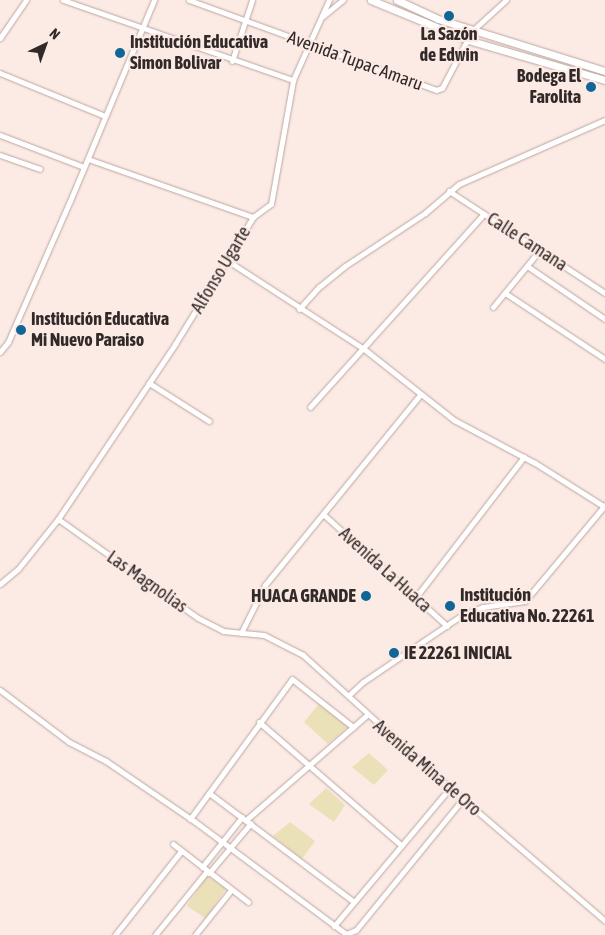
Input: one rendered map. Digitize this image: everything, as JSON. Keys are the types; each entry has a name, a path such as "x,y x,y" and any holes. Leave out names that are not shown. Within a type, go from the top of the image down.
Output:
{"main road":[{"path":"371,0 468,40 605,80"},
{"path":"397,0 472,31 605,71"}],"street":[{"path":"0,38 26,0"},
{"path":"63,0 232,61 293,80"},
{"path":"0,352 8,342 88,159 104,116 154,0"},
{"name":"Avenida Tupac Amaru","path":"189,0 436,90 442,88 468,40"},
{"path":"232,61 252,0"},
{"name":"Alfonso Ugarte","path":"0,584 18,569 58,519 228,261 253,217 271,204 293,80 308,43 329,0"},
{"path":"321,18 343,0"},
{"path":"468,40 472,31 506,0"},
{"path":"0,73 104,116"},
{"path":"299,309 332,276 425,213 448,191 605,120"},
{"path":"0,135 84,168"},
{"path":"0,155 40,169"},
{"path":"88,159 253,217"},
{"name":"Calle Camana","path":"448,191 605,293"},
{"path":"310,407 484,214"},
{"path":"493,307 534,257"},
{"path":"228,261 299,309 364,349 454,420 524,457 605,506 529,598 518,604 483,607 447,626 363,682 349,695"},
{"path":"527,266 605,319"},
{"path":"505,293 605,359"},
{"path":"149,383 209,421"},
{"path":"241,633 265,585 420,395"},
{"path":"416,597 524,457"},
{"name":"Avenida La Huaca","path":"323,514 447,626"},
{"name":"Las Magnolias","path":"58,519 198,618 223,631 241,633"},
{"name":"Avenida Mina de Oro","path":"241,633 264,635 284,643 349,695 368,715 463,800 605,921"},
{"path":"190,819 259,722 294,678 353,728"},
{"path":"0,690 69,742 106,761 232,848 346,934 354,932 463,800"},
{"path":"202,867 223,842 247,820 368,715"},
{"path":"259,722 401,845"},
{"path":"334,926 450,788"},
{"path":"209,793 354,902"},
{"path":"155,935 208,872 232,848 247,820"},
{"path":"173,844 248,902"},
{"path":"115,935 181,851"},
{"path":"195,935 231,890"}],"shaded area":[{"path":"319,704 348,727 328,744 304,722"},
{"path":"369,753 388,770 374,785 352,767"},
{"path":"326,788 345,805 334,822 309,804"},
{"path":"290,822 315,841 302,859 273,836"},
{"path":"207,876 226,889 206,919 187,906"}],"place":[{"name":"La Sazón de Edwin","path":"449,16"},
{"name":"Institución Educativa Simon Bolivar","path":"120,53"},
{"name":"Bodega El Farolita","path":"591,87"},
{"name":"Institución Educativa Mi Nuevo Paraiso","path":"21,330"},
{"name":"HUACA GRANDE","path":"366,596"},
{"name":"Institución Educativa No. 22261","path":"450,606"},
{"name":"IE 22261 INICIAL","path":"394,653"}]}
